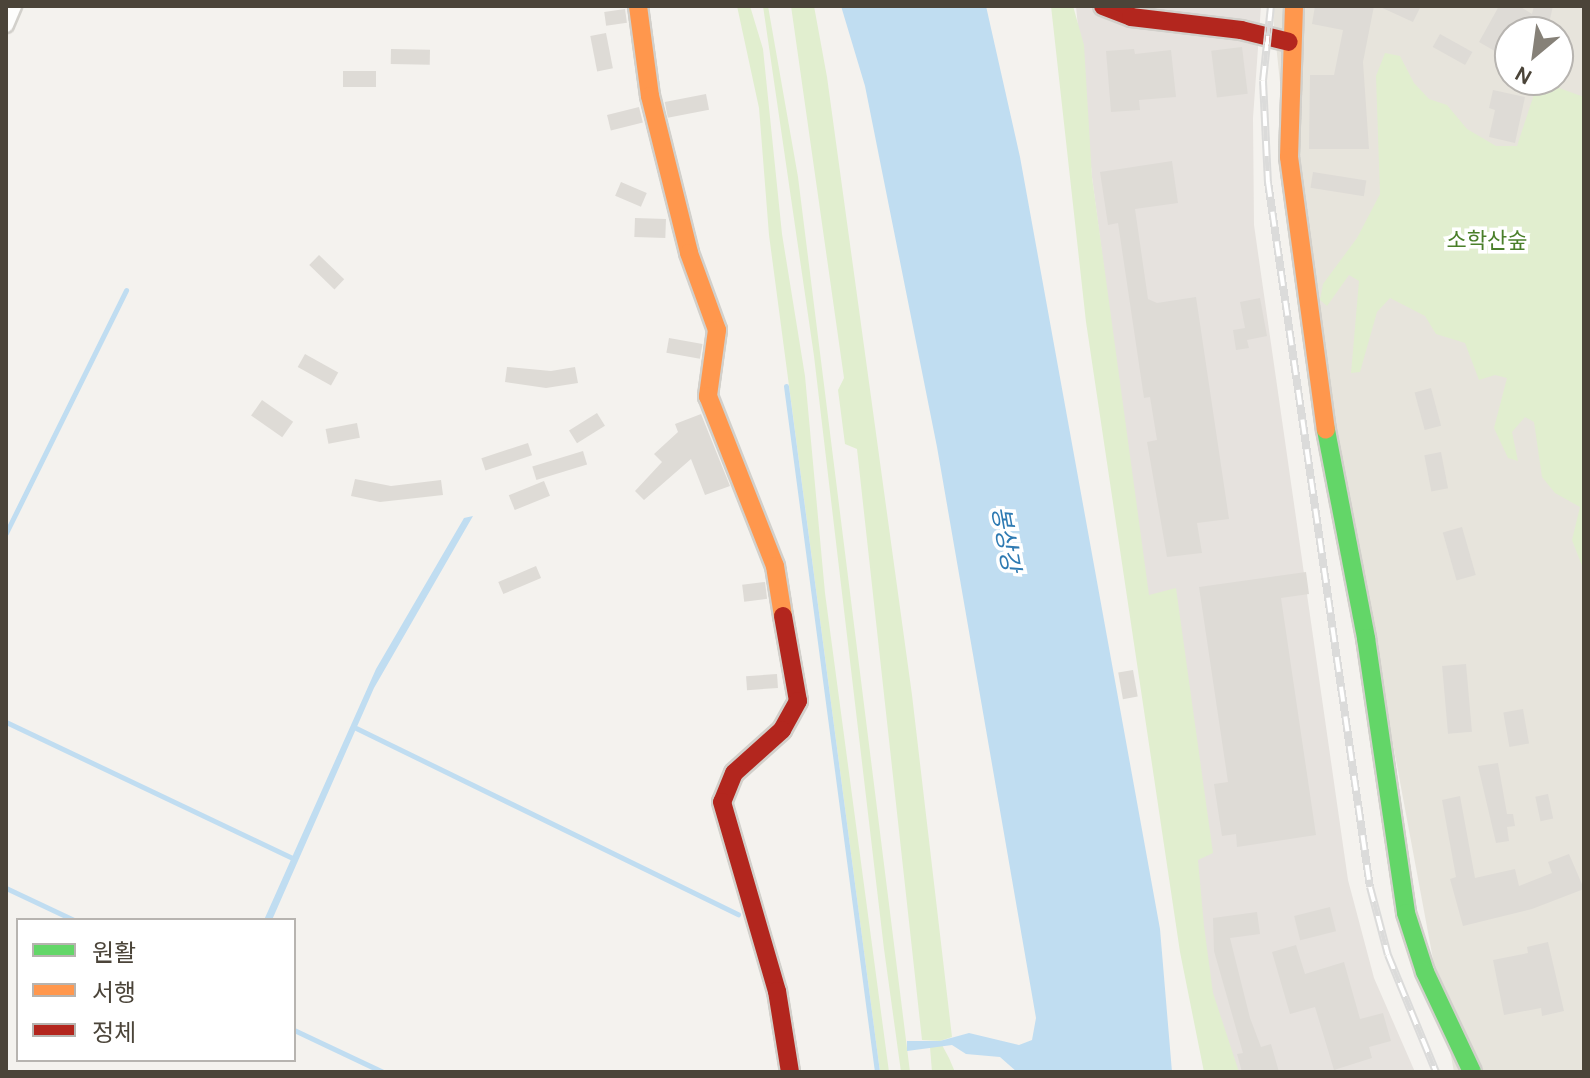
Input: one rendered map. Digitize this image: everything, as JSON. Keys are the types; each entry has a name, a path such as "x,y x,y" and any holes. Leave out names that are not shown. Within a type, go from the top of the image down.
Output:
{"main road":[{"path":"638,6 650,96 689,253 717,330 708,396 775,566 798,701 782,730 734,773 722,802 725,826 777,991 790,1072"},
{"path":"1103,6 1131,17 1241,30 1289,42"},
{"path":"1294,6 1289,42 1287,131 1294,197 1325,426 1366,638 1406,913 1425,972 1472,1072"}],"street":[{"path":"6,25 14,6"}],"shaded area":[{"path":"1076,6 1261,6 1253,118 1254,225 1348,880 1374,978 1415,1072 1208,1072 1092,177"},
{"path":"1272,6 1584,6 1584,1072 1454,1072 1293,207"}],"green space":[{"path":"737,6 750,6 763,49 782,234 805,376 825,593 889,1072 880,1072 769,235 759,108"},
{"path":"763,6 768,6 798,177 910,1072 901,1072 884,949 814,356"},
{"path":"791,6 814,6 827,77 912,695 952,1037 940,1041 922,1040 857,449 845,444 838,390 844,378"},
{"path":"1051,6 1073,6 1084,45 1092,177 1149,595 1176,588 1213,853 1198,860 1204,926 1213,993 1239,1072 1204,1072 1180,952 1086,322"},
{"name":"소학산숲","path":"1385,53 1400,56 1414,83 1429,99 1447,105 1467,129 1496,146 1517,146 1533,96 1574,96 1574,93 1584,97 1584,571 1572,540 1580,507 1555,493 1542,477 1534,422 1525,417 1512,432 1518,461 1508,458 1494,428 1507,378 1495,375 1479,380 1465,343 1436,334 1425,316 1390,298 1377,312 1360,372 1351,373 1359,281 1349,275 1327,306 1320,300 1323,284 1357,238 1380,194 1376,76"},
{"path":"942,1045 955,1072 932,1072 930,1047"}],"water":[{"name":"봉상강","path":"841,6 986,6 1020,157 1160,929 1172,1072 1017,1072 1000,1057 966,1054 952,1045 907,1051 907,1041 940,1041 969,1033 1019,1045 1032,1040 1036,1018 937,447 865,86"},
{"path":"473,516 374,688 273,918 265,918 376,669 464,518"}],"building":[{"path":"1315,6 1374,6 1363,62 1369,149 1309,149 1310,75 1334,75 1343,30 1312,24"},
{"path":"1378,6 1421,6 1413,22"},
{"path":"1499,6 1519,6 1532,14 1534,6 1553,6 1551,16 1494,16 1494,51 1479,42"},
{"path":"625,9 627,23 606,26 604,12"},
{"path":"606,33 613,68 597,71 590,36"},
{"path":"1440,34 1472,52 1465,65 1433,47"},
{"path":"1242,47 1248,94 1217,97 1211,51"},
{"path":"391,49 430,50 430,65 391,64"},
{"path":"1134,49 1135,54 1171,50 1176,97 1139,100 1140,110 1111,112 1106,51"},
{"path":"343,71 376,71 376,87 343,87"},
{"path":"1493,90 1494,96 1525,97 1515,143 1489,137 1495,110 1489,108"},
{"path":"706,94 709,110 668,118 665,102"},
{"path":"639,107 643,123 611,131 607,115"},
{"path":"1172,161 1178,203 1135,209 1148,299 1157,303 1196,297 1229,519 1197,523 1202,553 1167,557 1147,442 1157,440 1150,397 1144,398 1118,223 1108,225 1100,172"},
{"path":"1313,172 1366,180 1364,196 1310,188"},
{"path":"621,182 647,193 641,207 615,196"},
{"path":"635,218 666,219 665,238 634,237"},
{"path":"319,255 344,279 334,289 309,265"},
{"path":"1260,298 1267,336 1247,340 1249,348 1236,350 1233,330 1245,328 1240,302"},
{"path":"669,338 702,344 700,359 666,353"},
{"path":"305,354 338,372 331,386 298,367"},
{"path":"507,367 551,371 575,367 578,383 546,388 505,382"},
{"path":"1431,388 1441,426 1425,430 1415,392"},
{"path":"262,400 293,422 282,437 251,416"},
{"path":"597,413 605,426 577,443 569,430"},
{"path":"701,414 730,486 705,495 691,459 644,500 635,491 662,462 654,454 678,432 675,424"},
{"path":"357,423 360,438 328,444 326,429"},
{"path":"528,443 532,455 485,471 481,458"},
{"path":"583,451 587,464 536,480 532,466"},
{"path":"1441,452 1448,488 1431,492 1424,455"},
{"path":"355,479 391,486 441,480 443,495 380,502 351,496"},
{"path":"544,481 550,496 515,510 509,495"},
{"path":"1462,527 1476,575 1457,581 1443,533"},
{"path":"536,566 541,578 503,594 498,582"},
{"path":"1306,572 1309,594 1281,598 1316,835 1237,847 1236,834 1222,836 1214,784 1228,782 1199,587"},
{"path":"765,582 767,599 744,602 742,585"},
{"path":"1466,664 1472,732 1448,734 1442,666"},
{"path":"1133,670 1138,697 1123,699 1118,673"},
{"path":"777,674 778,688 747,690 746,676"},
{"path":"1523,709 1529,743 1509,747 1503,712"},
{"path":"1498,763 1507,814 1513,814 1515,826 1507,827 1509,841 1496,843 1478,766"},
{"path":"1548,794 1553,818 1540,821 1535,797"},
{"path":"1460,796 1475,878 1515,869 1519,886 1552,873 1548,862 1569,854 1584,889 1532,909 1463,926 1450,879 1456,877 1442,800"},
{"path":"1330,907 1336,931 1300,940 1294,916"},
{"path":"1257,912 1260,934 1230,938 1250,1018 1261,1047 1271,1044 1279,1072 1242,1072 1237,1054 1243,1053 1214,951 1213,918"},
{"path":"1548,942 1564,1011 1542,1016 1541,1008 1504,1015 1493,960 1528,953 1527,947"},
{"path":"1296,945 1305,974 1344,962 1360,1019 1383,1013 1391,1041 1369,1047 1372,1058 1334,1070 1315,1007 1290,1014 1272,952"}],"waterway":[{"path":"6,533 126,290"},
{"path":"786,386 877,1072"},
{"path":"6,722 292,858"},
{"path":"356,728 738,914"},
{"path":"6,888 70,918"},
{"path":"296,1031 383,1072"}],"railway":[{"path":"1271,6 1263,81 1268,182 1370,887 1388,955 1436,1072"}],"traffic: fast":[{"path":"1326,430 1366,638 1406,913 1425,972 1472,1072"}],"traffic: slow":[{"path":"638,6 650,96 689,253 717,330 708,396 775,566 783,616"},
{"path":"1294,6 1289,157 1326,430"}],"traffic: jam":[{"path":"1103,6 1131,17 1241,30 1289,42"},
{"path":"783,616 798,701 782,730 734,773 722,802 777,991 790,1072"}]}
